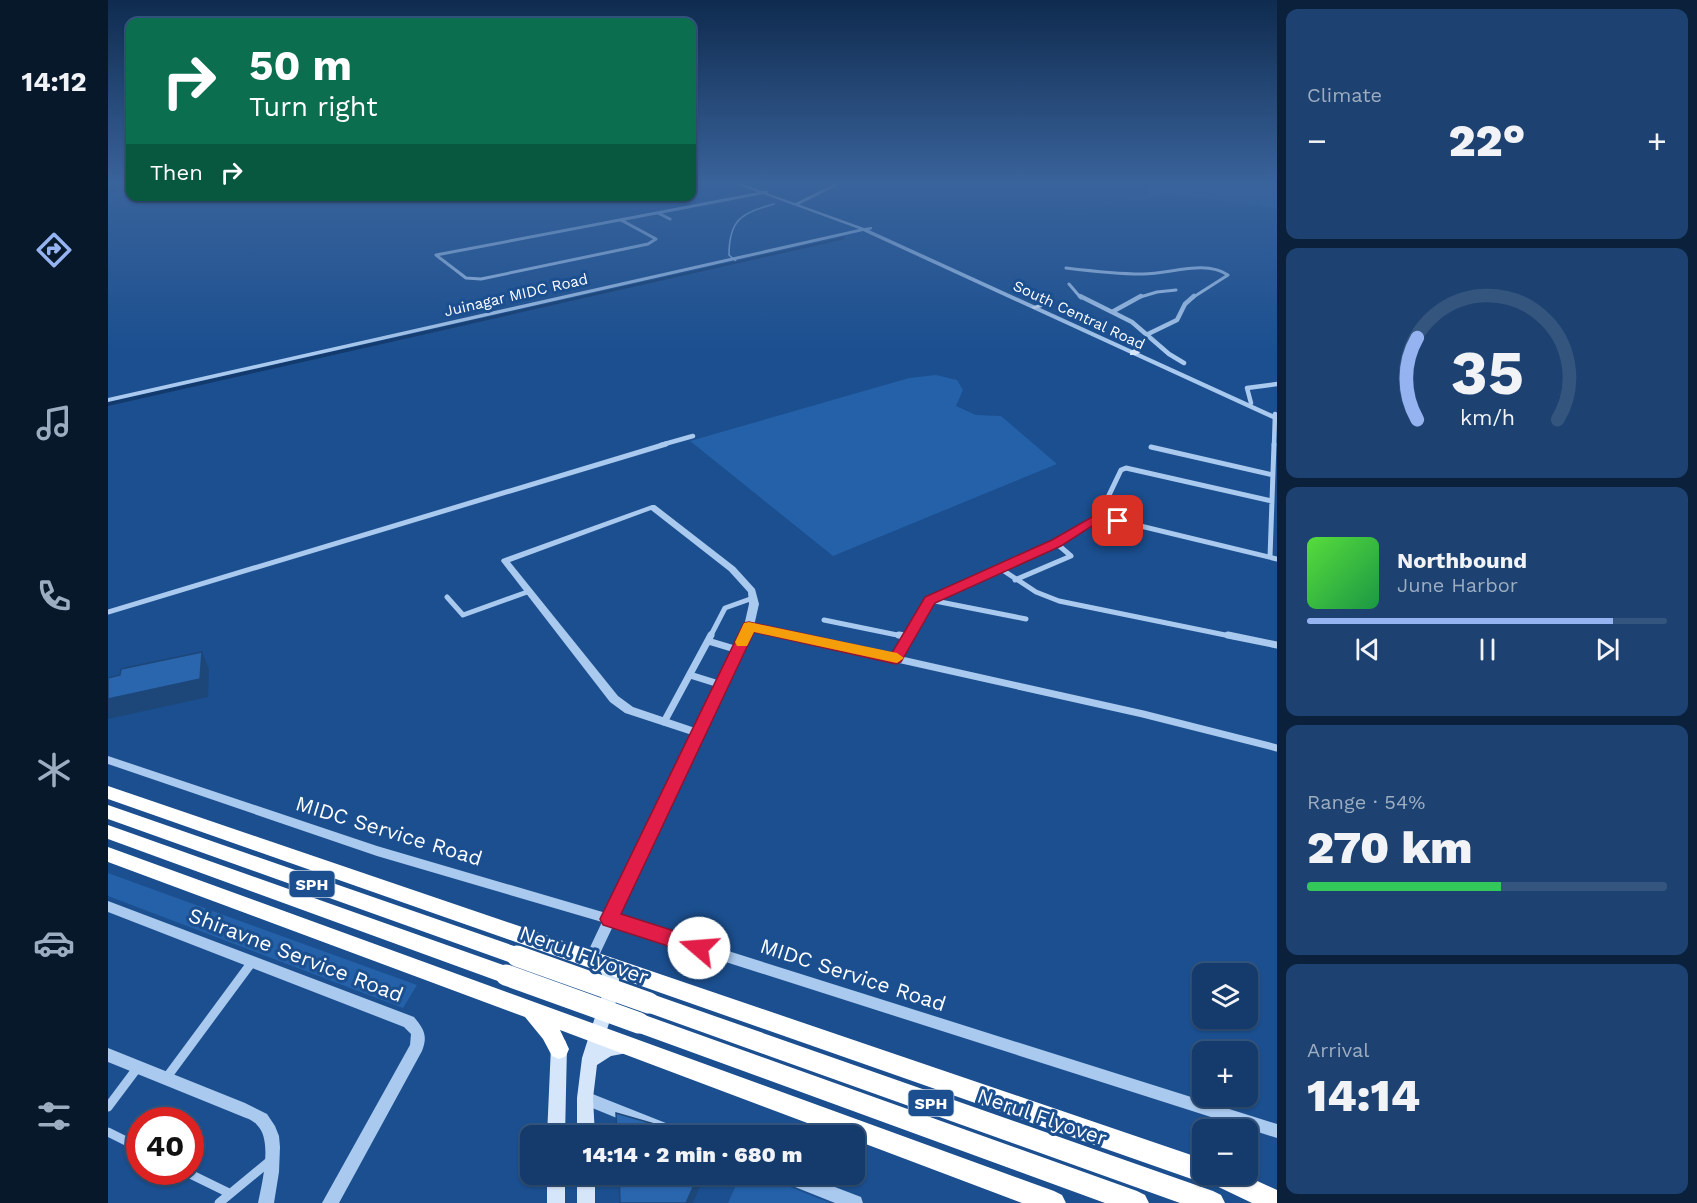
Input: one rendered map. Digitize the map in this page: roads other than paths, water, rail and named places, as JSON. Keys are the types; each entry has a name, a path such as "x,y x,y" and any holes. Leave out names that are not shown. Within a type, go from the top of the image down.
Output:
{"highway":[{"path":"108,792 1192,1167"},
{"name":"Nerul Flyover","path":"108,812 1214,1203"},
{"name":"SPH","path":"108,832 1137,1203"},
{"path":"108,854 1054,1203"},
{"path":"543,1015 559,1049"},
{"path":"1239,1185 1277,1202"}],"main road":[{"path":"543,1015 550,981 559,967 591,958 612,984 606,1007 589,1032 590,1060 585,1098 586,1125"},
{"path":"590,1060 608,1048 630,1047"},
{"path":"556,1125 559,1049"},
{"path":"556,1185 556,1203"},
{"path":"586,1185 586,1203"}],"street":[{"path":"522,239 436,255 466,278 481,279 648,244 656,239"},
{"name":"Juinagar MIDC Road","path":"108,400 822,239"},
{"name":"South Central Road","path":"889,239 1276,417"},
{"path":"1066,268 1159,273 1208,268 1220,270 1228,275 1190,298 1179,312 1177,320 1172,324 1148,334"},
{"path":"1069,284 1084,301 1131,321 1148,334 1169,356 1184,363"},
{"path":"1112,312 1134,298 1149,293 1176,290"},
{"name":"Juinagar MIDC Road","path":"352,342 428,327"},
{"name":"South Central Road","path":"1136,352 1251,403 1276,417"},
{"path":"1251,403 1247,388 1258,384 1277,384"},
{"path":"1099,516 1274,558 1272,501 1276,417"},
{"path":"108,612 693,436"},
{"path":"1151,447 1273,475"},
{"path":"896,659 930,600 1056,543 1099,516 1121,470 1126,468 1272,501"},
{"path":"591,958 610,919 722,685 749,626 752,591 732,569 652,507 505,561 603,688 615,699 629,710 699,733"},
{"path":"1015,580 1071,556 1071,553 1056,543"},
{"path":"1000,569 1036,592 1059,601 1277,645"},
{"path":"447,597 463,615 530,591"},
{"path":"664,722 725,608 753,598"},
{"path":"930,600 1026,619"},
{"path":"824,620 909,637"},
{"path":"749,626 1143,714 1277,748"},
{"path":"708,641 738,650"},
{"path":"690,675 722,685"},
{"name":"MIDC Service Road","path":"108,760 377,851 610,919 1277,1131"},
{"name":"Shiravne Service Road","path":"108,906 409,1022 418,1032 417,1046 330,1203"},
{"path":"167,1077 252,961"},
{"path":"108,1055 167,1077 264,1120 274,1158 266,1203"},
{"path":"108,1107 138,1067"},
{"path":"585,1098 653,1125"},
{"path":"108,1132 126,1141"},
{"path":"219,1203 274,1158"},
{"path":"204,1181 229,1193"},
{"path":"808,1185 855,1203"}],"waterway":[{"path":"731,239 729,255 737,262"},
{"path":"108,404 838,239"}]}
